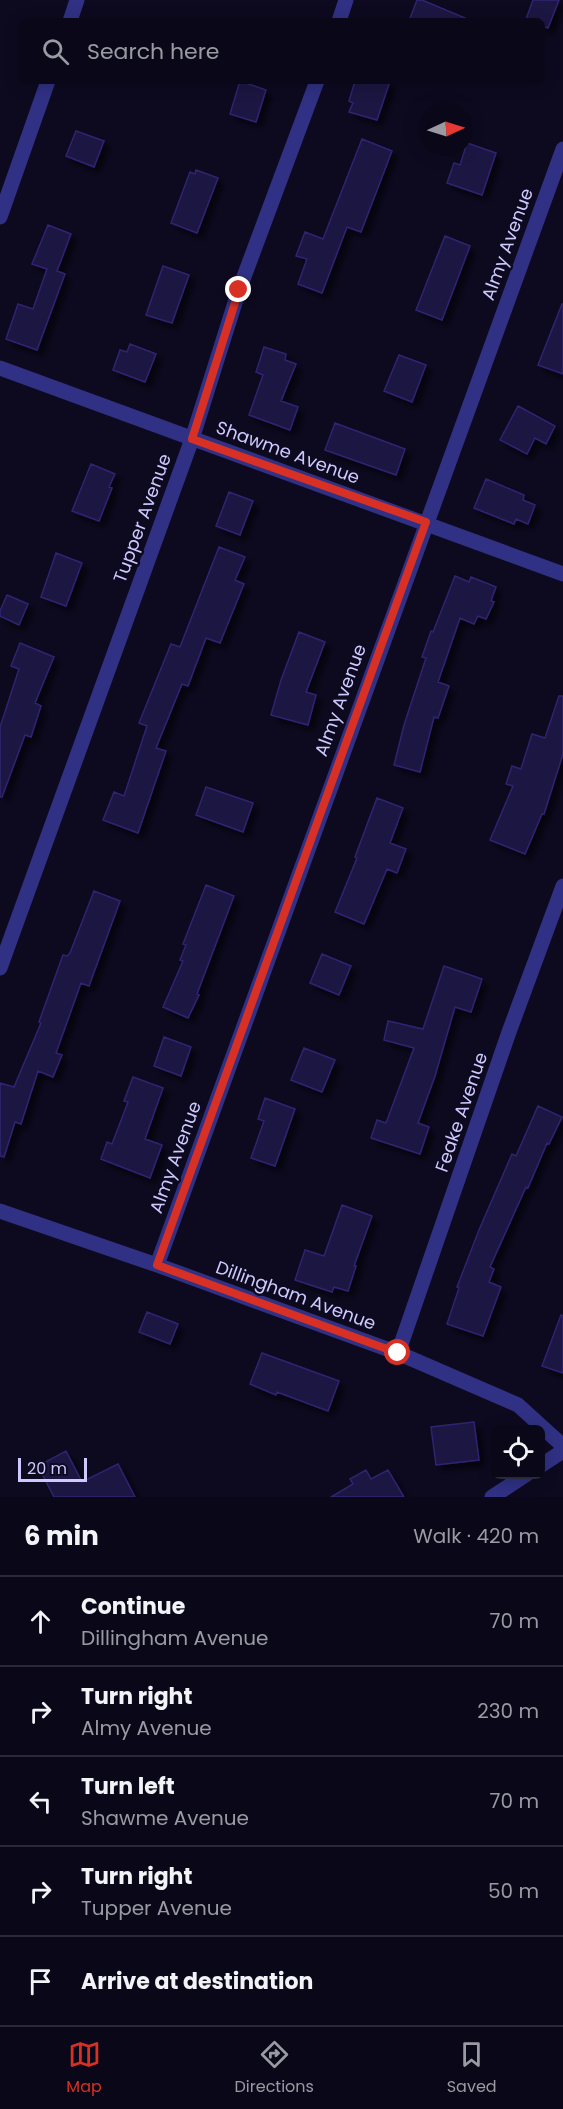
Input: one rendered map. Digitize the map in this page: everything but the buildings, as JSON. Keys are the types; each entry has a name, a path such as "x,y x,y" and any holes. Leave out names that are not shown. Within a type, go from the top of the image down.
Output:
{"street":[{"path":"71,18 77,0"},
{"path":"340,18 346,0"},
{"path":"0,217 47,84"},
{"name":"Tupper Avenue","path":"0,968 192,439 239,290 315,84"},
{"name":"Almy Avenue","path":"157,1265 563,149"},
{"name":"Shawme Avenue","path":"0,368 563,574"},
{"name":"Feake Avenue","path":"398,1353 509,1032 563,886"},
{"name":"Dillingham Avenue","path":"0,1211 157,1265 398,1353 518,1405 563,1446"},
{"path":"545,1463 563,1451"},
{"path":"492,1497 519,1479"}],"route":[{"path":"239,290 192,439 426,522 157,1265 398,1353"}]}
